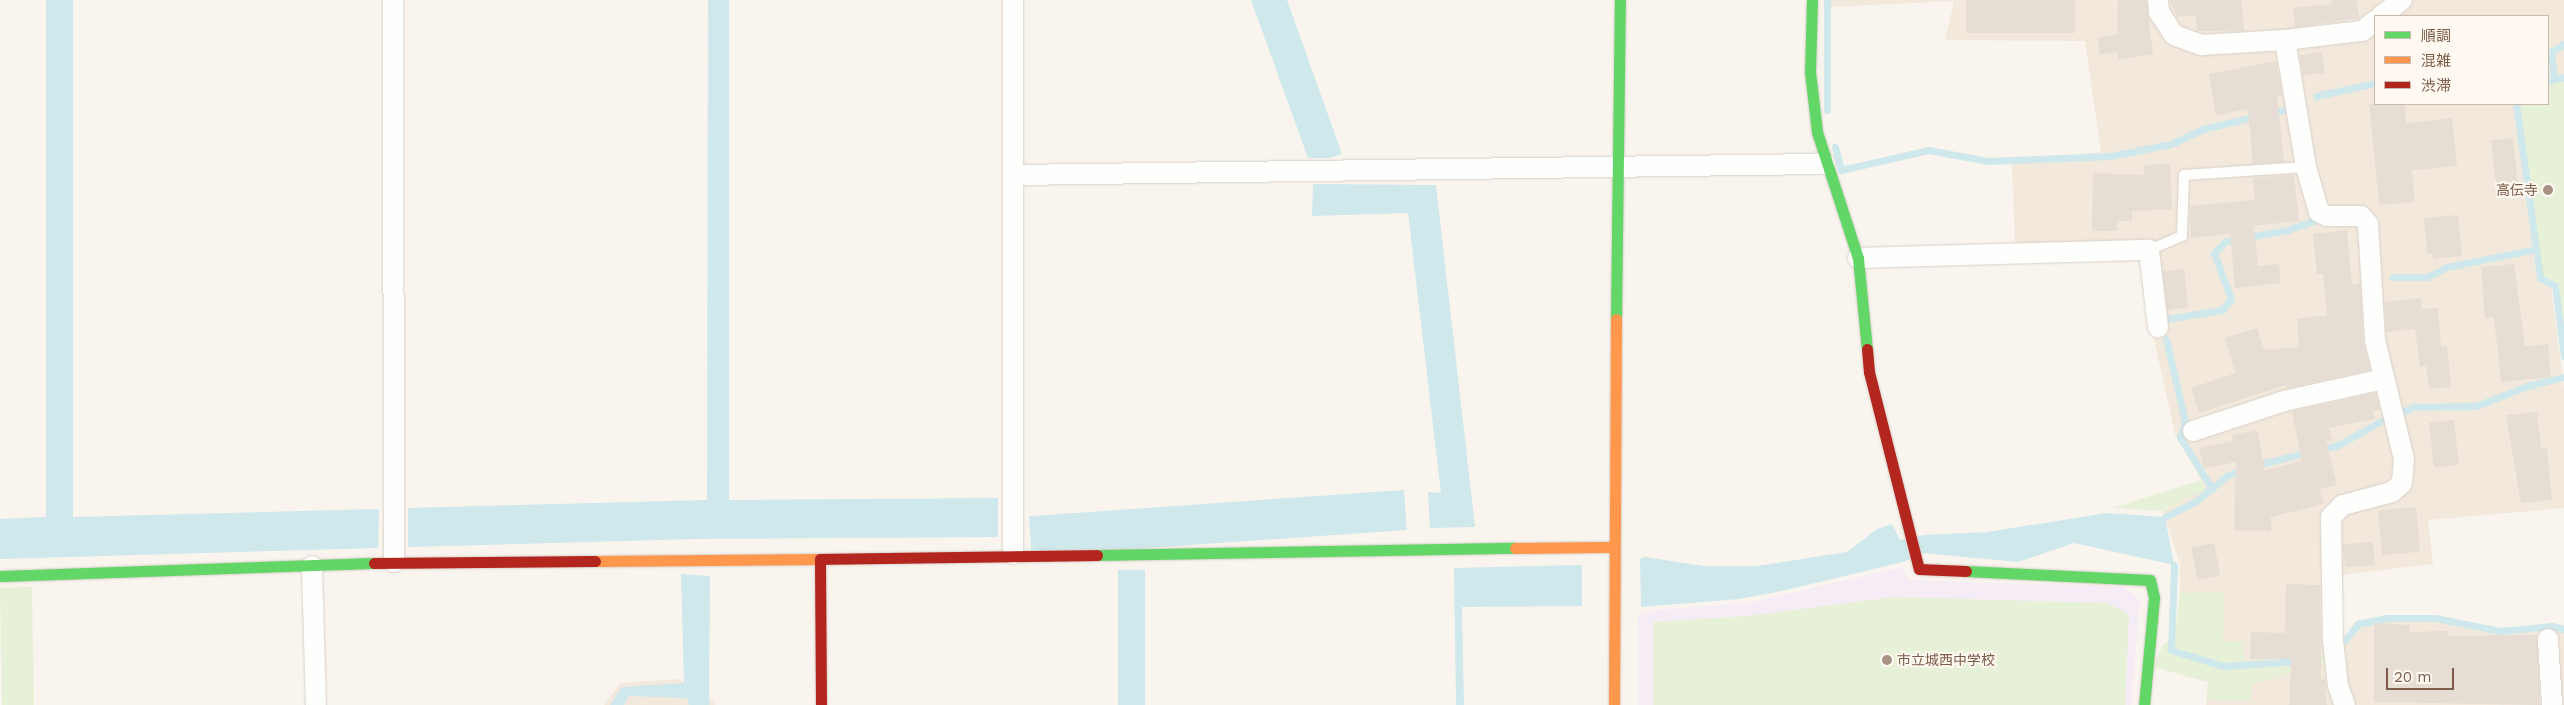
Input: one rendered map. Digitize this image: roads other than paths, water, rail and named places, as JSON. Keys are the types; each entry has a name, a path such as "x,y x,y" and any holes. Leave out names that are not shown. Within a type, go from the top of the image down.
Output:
{"street":[{"path":"393,0 394,562"},
{"path":"1013,0 1013,554"},
{"path":"1614,705 1613,547 1620,0"},
{"path":"1812,0 1810,72 1825,164 1858,258 1869,372 1918,569 2138,577 2150,580 2154,598 2144,705"},
{"path":"2158,0 2159,12 2174,35 2202,45 2284,40 2362,31 2374,22"},
{"path":"2382,15 2402,0"},
{"path":"2284,40 2306,168 2319,212 2327,216 2361,216 2368,224 2375,340 2382,379 2404,459 2402,483 2392,492 2343,506 2331,517 2333,640 2338,686 2345,705"},
{"path":"1013,176 1825,164"},
{"path":"1858,258 2149,250 2158,327"},
{"path":"2193,431 2284,401 2382,379"},
{"path":"0,576 394,562 820,559 1013,554 1613,547"},
{"path":"820,559 821,705"},
{"path":"312,566 316,705"},
{"path":"2548,639 2552,705"}],"lane":[{"path":"2149,250 2182,236 2184,175 2306,168"}],"water":[{"path":"46,0 73,0 73,517 379,509 378,548 0,559 0,519 46,517"},
{"path":"708,0 729,0 729,500 998,498 998,537 696,539 408,547 408,508 707,500"},
{"path":"1251,0 1287,0 1342,154 1329,158 1308,158"},
{"path":"1313,184 1436,185 1475,527 1430,528 1428,492 1441,493 1408,213 1312,216"},
{"path":"1404,490 1407,530 1032,556 1029,516"},
{"path":"2107,513 2165,517 2174,565 2074,543 2018,562 1923,553 1903,562 1782,591 1739,599 1641,607 1640,559 1645,557 1703,566 1757,566 1847,552 1877,529 1892,524 1900,540 1924,535 1987,532"},
{"path":"1582,565 1582,606 1462,607 1464,705 1456,705 1454,568"},
{"path":"1118,570 1145,570 1145,705 1118,705"},
{"path":"681,574 710,576 709,705 689,705 687,698 629,696 624,705 610,705 622,687 684,683"}],"waterway":[{"path":"1827,0 1827,110"},
{"path":"2554,78 2551,52 2564,44"},
{"path":"2549,81 2564,77"},
{"path":"2316,96 2374,83"},
{"path":"2516,105 2540,278 2555,286 2564,356"},
{"path":"2270,113 2284,110"},
{"path":"1835,147 1841,170 1928,150 1988,161 2111,156 2171,144 2203,129 2257,116"},
{"path":"2166,319 2222,310 2231,299 2214,253 2226,241 2287,230 2313,221"},
{"path":"2393,277 2427,277 2447,267 2536,249"},
{"path":"2166,339 2185,422 2180,437 2212,489"},
{"path":"2400,413 2413,407 2476,406 2527,386 2564,377"},
{"path":"2320,450 2338,445 2383,420"},
{"path":"2257,465 2309,452"},
{"path":"2165,517 2196,501 2227,476 2244,468"},
{"path":"2174,565 2171,650 2223,666 2300,661"},
{"path":"2345,640 2358,624 2386,618 2435,618 2500,631 2552,626 2564,629"}],"place":[{"name":"高伝寺","path":"2548,190"},
{"name":"市立城西中学校","path":"1887,660"}]}
